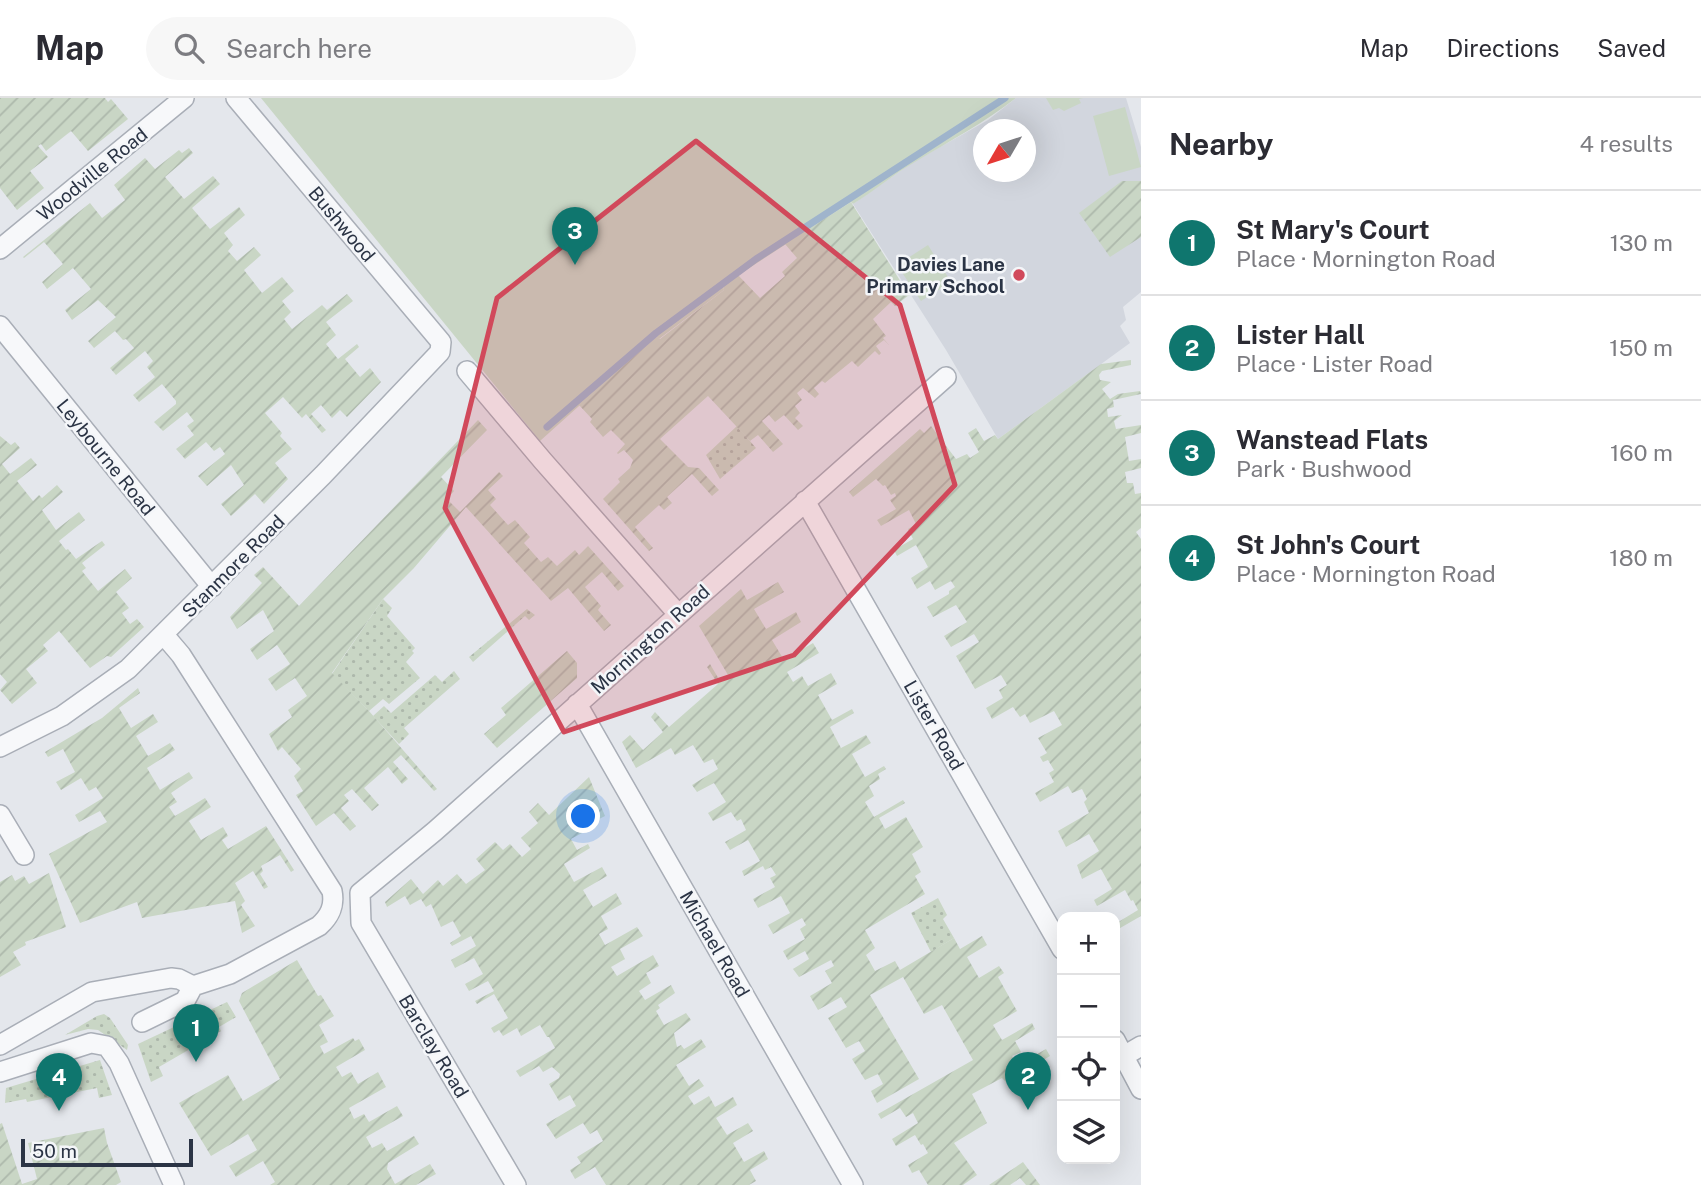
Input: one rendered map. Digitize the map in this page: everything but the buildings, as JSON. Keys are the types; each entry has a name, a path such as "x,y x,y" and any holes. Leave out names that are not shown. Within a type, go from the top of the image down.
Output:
{"street":[{"name":"Woodville Road","path":"0,249 184,98"},
{"name":"Bushwood","path":"236,98 441,342 440,352"},
{"name":"Leybourne Road","path":"0,326 212,587"},
{"name":"Stanmore Road","path":"0,747 61,716 128,669 323,475 440,352"},
{"path":"467,371 678,614"},
{"name":"Mornington Road","path":"360,904 360,893 435,831 946,377"},
{"name":"Lister Road","path":"805,501 1057,940"},
{"path":"142,1022 185,1001 193,986 230,974 319,926 329,917 334,900 332,891 196,679 164,635"},
{"name":"Michael Road","path":"577,704 853,1185"},
{"path":"0,815 24,855"},
{"name":"Barclay Road","path":"360,904 361,923 516,1185"},
{"path":"0,1045 92,992 171,978 193,986"},
{"path":"0,1072 91,1043 107,1046 119,1063 174,1185"},
{"path":"1120,1048 1141,1046"},
{"path":"1120,1050 1141,1089"}],"highlighted area":[{"path":"696,141 900,305 955,485 794,655 564,732 445,508 497,298"}],"shaded area":[{"name":"Davies Lane Primary School","path":"1016,98 1126,98 1141,147 1141,292 1123,307 1126,320 1120,326 1130,343 998,439 946,350 853,204 912,163 973,128 973,182 1036,182 1036,119 989,119"}],"green space":[{"path":"0,98 105,98 108,102 111,99 128,119 88,151 71,131 46,151 41,144 38,146 48,157 30,171 44,188 17,210 0,188"},
{"path":"261,98 1016,98 986,119 973,119 973,128 723,285 724,290 659,339 656,337 540,441"},
{"path":"1046,98 1083,98 1079,99 1081,103 1064,111 1059,108 1053,110"},
{"path":"1125,107 1141,167 1109,176 1093,116"},
{"path":"189,148 193,153 165,177 184,199 213,176 220,184 192,208 210,229 239,207 245,215 224,233 233,245 228,251 237,261 254,247 261,255 244,270 262,293 282,277 294,291 282,301 291,312 284,319 292,329 322,305 327,310 347,294 353,301 326,322 336,335 326,344 338,359 357,344 359,347 345,359 360,377 370,368 381,382 347,417 340,410 332,418 321,405 311,414 326,430 322,433 306,414 302,418 283,397 265,413 292,449 275,463 288,479 264,504 255,494 231,516 221,504 244,485 231,465 207,486 198,476 225,454 220,447 214,451 206,442 185,459 176,449 194,435 187,426 194,421 187,412 163,431 154,422 176,404 176,401 162,384 139,402 133,395 155,377 147,367 153,361 145,351 116,375 110,368 134,348 115,331 94,348 88,341 116,317 98,300 72,320 65,310 91,289 73,268 47,289 42,282 63,264 44,242 23,257 90,203 102,218 125,200 114,185 145,158 155,169 179,150 182,153"},
{"path":"1122,181 1141,181 1141,237 1110,257 1079,213"},
{"path":"851,202 909,295 895,306 891,302 873,319 886,336 883,338 889,345 884,340 876,346 881,353 879,355 875,351 858,367 852,361 825,383 822,381 814,388 819,394 815,398 803,388 797,393 802,400 795,406 800,413 795,418 803,426 798,430 784,415 775,422 769,415 762,421 783,444 773,452 758,435 750,441 708,396 660,439 688,467 699,468 719,490 712,496 692,474 667,497 672,503 664,510 659,505 635,527 653,548 649,551 603,499 620,482 618,479 630,468 633,460 624,450 617,453 625,444 611,430 603,437 579,405 656,337 660,339 724,290 723,285 738,275 760,298 785,276 782,272 797,258 785,244"},
{"path":"928,245 951,282 921,301 897,265"},
{"path":"1131,360 1131,365 1102,371 1099,375 1100,380 1111,382 1102,389 1110,399 1118,394 1140,391 1141,394 1113,400 1114,407 1107,409 1108,417 1122,415 1114,421 1116,429 1141,425 1141,433 1125,437 1129,461 1141,459 1141,468 1125,472 1127,483 1133,483 1135,494 1141,493 1141,528 1136,532 1141,539 1141,916 1120,928 1120,921 1138,910 1133,900 1131,901 1125,890 1097,906 1094,900 1112,889 1101,869 1082,879 1077,865 1099,851 1089,834 1066,847 1058,831 1089,813 1082,789 1072,793 1068,786 1040,802 1035,793 1054,782 1049,773 1054,770 1048,760 1043,762 1040,757 1047,753 1038,738 1062,725 1054,711 1030,723 1025,714 1020,717 1013,707 992,719 986,708 1003,698 999,690 1007,685 1001,675 975,689 956,656 979,642 974,634 951,647 944,636 967,622 956,605 933,617 927,607 949,594 955,587 951,581 935,590 930,581 917,589 911,578 928,567 916,545 897,556 894,550 913,539 908,529 916,524 909,510 881,526 877,520 896,509 890,500 896,496 895,493 891,495 885,485 876,479 853,497 849,492 920,429 924,433 931,426 956,459 967,454 970,458 979,452 968,433 976,428 984,441 995,435 998,439 1101,364"},
{"path":"478,420 487,430 441,477 454,491 447,499 460,512 499,472 503,476 488,490 496,499 490,505 508,525 515,520 530,537 524,543 541,562 548,557 557,566 575,550 579,555 588,546 624,586 618,591 602,572 585,587 601,606 598,610 611,625 604,631 568,588 551,601 466,507 414,568 383,599 332,673 437,789 434,791 401,755 393,762 408,779 402,784 388,767 364,788 379,805 372,811 352,789 344,795 349,801 341,808 356,826 350,831 334,813 316,826 296,795 303,791 294,776 301,769 282,747 278,751 269,734 292,717 288,710 307,696 295,678 276,691 268,679 290,664 277,645 257,660 250,649 274,631 263,610 237,629 230,617 262,583 254,575 263,567 299,606"},
{"path":"737,426 756,448 720,479 706,455"},
{"path":"0,436 11,445 15,442 20,448 2,464 10,474 31,458 37,465 17,481 33,501 39,495 42,498 57,485 63,492 42,510 56,530 79,512 85,520 59,541 66,550 76,559 102,541 105,545 82,563 86,568 82,571 98,591 125,569 132,578 116,592 129,608 122,613 130,624 137,619 144,627 111,657 107,656 90,668 59,631 43,645 48,651 26,669 37,683 12,704 0,690 7,682 0,674"},
{"path":"778,582 784,592 754,609 766,629 796,612 801,622 772,640 784,660 813,643 819,653 787,672 793,682 802,676 808,686 831,673 837,684 818,695 832,720 852,709 854,713 830,727 841,748 866,735 871,743 852,754 865,777 884,766 886,769 878,774 880,779 869,786 874,796 865,802 874,817 903,800 905,803 879,818 885,829 906,817 923,847 912,854 921,872 915,876 925,894 865,930 875,948 866,955 875,971 895,961 900,970 954,938 960,949 982,936 987,945 967,957 979,978 999,966 1004,973 998,977 1017,1011 993,1025 1002,1040 1032,1023 1035,1029 1015,1041 1021,1052 1012,1056 1018,1065 1046,1049 1050,1056 1030,1068 1036,1079 1019,1092 1014,1083 1009,1085 1002,1078 972,1094 987,1123 954,1143 977,1175 963,1185 928,1185 919,1170 912,1173 908,1165 928,1153 923,1144 921,1145 915,1135 896,1146 892,1139 918,1123 913,1113 906,1117 900,1108 881,1119 878,1114 973,1060 942,1005 924,1014 903,977 870,995 919,1079 877,1103 871,1091 883,1084 878,1074 865,1080 852,1059 865,1051 859,1041 846,1048 828,1018 847,1007 841,997 818,1010 810,996 832,983 825,971 834,966 831,960 799,977 793,969 809,959 805,951 788,960 783,951 805,939 800,929 806,925 802,918 773,934 768,925 790,913 781,896 758,908 753,899 775,887 770,878 776,875 771,867 765,870 763,866 744,876 742,871 760,861 748,840 730,850 725,842 746,830 741,819 737,821 731,812 713,821 708,813 726,802 714,783 697,792 692,785 718,769 713,759 704,763 693,745 675,755 671,748 636,768 622,742 630,735 643,750 663,732 651,717 655,712 669,727 718,684 707,667 710,664 720,681 728,675 699,626 741,589 747,600"},
{"path":"383,599 392,608 387,616 415,648 406,662 420,678 389,704 383,699 369,711 332,674"},
{"path":"527,609 535,615 529,620 525,616 473,662 469,657"},
{"path":"567,651 577,663 577,678 497,748 484,734 506,715 501,708"},
{"path":"454,671 460,679 404,728 409,734 399,744 373,716 384,706 391,713 435,675 442,682"},
{"path":"138,688 140,693 119,708 131,728 153,714 158,722 136,736 148,756 170,743 175,750 147,768 160,790 189,772 193,778 171,793 177,802 169,807 175,816 205,798 211,807 189,821 201,840 223,827 228,836 222,840 228,849 266,826 294,870 291,872 280,855 261,866 263,871 260,874 268,887 264,889 253,871 235,883 245,901 241,905 255,926 242,933 235,901 142,918 137,902 80,923 49,854 107,822 100,811 79,822 75,815 103,798 96,787 89,791 81,778 61,790 56,782 75,772 63,749 48,757 45,752 102,718"},
{"path":"589,777 605,816 580,829 582,833 571,839 577,850 588,844 590,848 564,864 574,882 602,867 607,876 583,890 593,907 616,893 622,904 601,916 608,929 599,934 605,945 637,927 643,936 620,949 625,959 611,967 617,976 653,955 659,966 646,973 651,983 639,991 645,1000 671,985 675,993 658,1005 660,1008 656,1011 664,1025 686,1013 691,1020 674,1033 677,1047 681,1045 684,1049 701,1039 706,1047 676,1065 689,1086 699,1079 704,1086 688,1096 694,1105 709,1096 715,1107 733,1097 737,1105 716,1118 727,1135 748,1123 753,1131 733,1143 744,1162 764,1151 768,1159 750,1170 756,1181 749,1185 606,1185 595,1167 575,1179 570,1170 581,1163 577,1157 603,1141 597,1130 590,1134 583,1123 556,1139 546,1124 576,1106 570,1095 559,1101 549,1084 559,1078 560,1074 552,1067 543,1072 539,1066 520,1077 516,1071 555,1048 549,1037 540,1025 521,1036 517,1028 503,1036 499,1030 494,1033 491,1028 508,1018 494,994 477,1004 475,1001 494,991 488,981 469,991 465,984 483,974 474,958 455,968 451,960 476,946 471,936 452,946 450,943 461,936 453,921 441,927 431,904 426,907 421,899 410,905 405,896 387,907 385,902 411,879 423,894 438,880 443,886 457,874 466,884 485,870 476,859 495,842 503,850 510,844 522,857 531,849 521,838 538,823 529,812 538,803 549,815"},
{"path":"49,873 66,927 25,942 26,945 13,952 21,965 0,977 0,882 12,875 15,881 24,876 29,884"},
{"path":"938,898 947,915 943,919 954,938 931,952 911,913"},
{"path":"297,960 318,996 321,995 334,1016 319,1025 328,1042 320,1046 324,1054 353,1038 355,1041 359,1039 365,1050 336,1067 342,1077 351,1072 358,1084 378,1072 386,1087 349,1108 354,1119 364,1114 369,1122 397,1106 403,1116 366,1137 372,1148 382,1143 387,1151 414,1136 419,1144 388,1163 387,1169 395,1184 430,1164 436,1174 416,1185 270,1185 275,1182 263,1161 236,1177 229,1166 257,1150 248,1134 211,1156 179,1103 228,1075 243,1101 280,1079 239,1001 242,993"},
{"path":"227,1002 236,1017 219,1027 221,1031 159,1067 163,1076 151,1082 138,1044"},
{"path":"104,1014 110,1018 128,1045 127,1050 98,1030 88,1029 65,1035 97,1016"},
{"path":"100,1060 112,1095 99,1098 97,1088 27,1102 26,1099 5,1103 6,1088"},
{"path":"2,1123 22,1184 37,1179 28,1143 104,1128 121,1182 116,1185 0,1185"},
{"path":"1023,1162 1040,1185 1026,1185 1020,1178 1010,1185 989,1185"}],"waterway":[{"path":"547,427 656,333 756,259 1005,98"}],"place":[{"name":"Wanstead Flats","path":"575,265"},
{"name":"Davies Lane Primary School","path":"1019,275"},
{"name":"St Mary's Court","path":"196,1062"},
{"name":"Lister Hall","path":"1028,1110"},
{"name":"St John's Court","path":"59,1111"}]}
